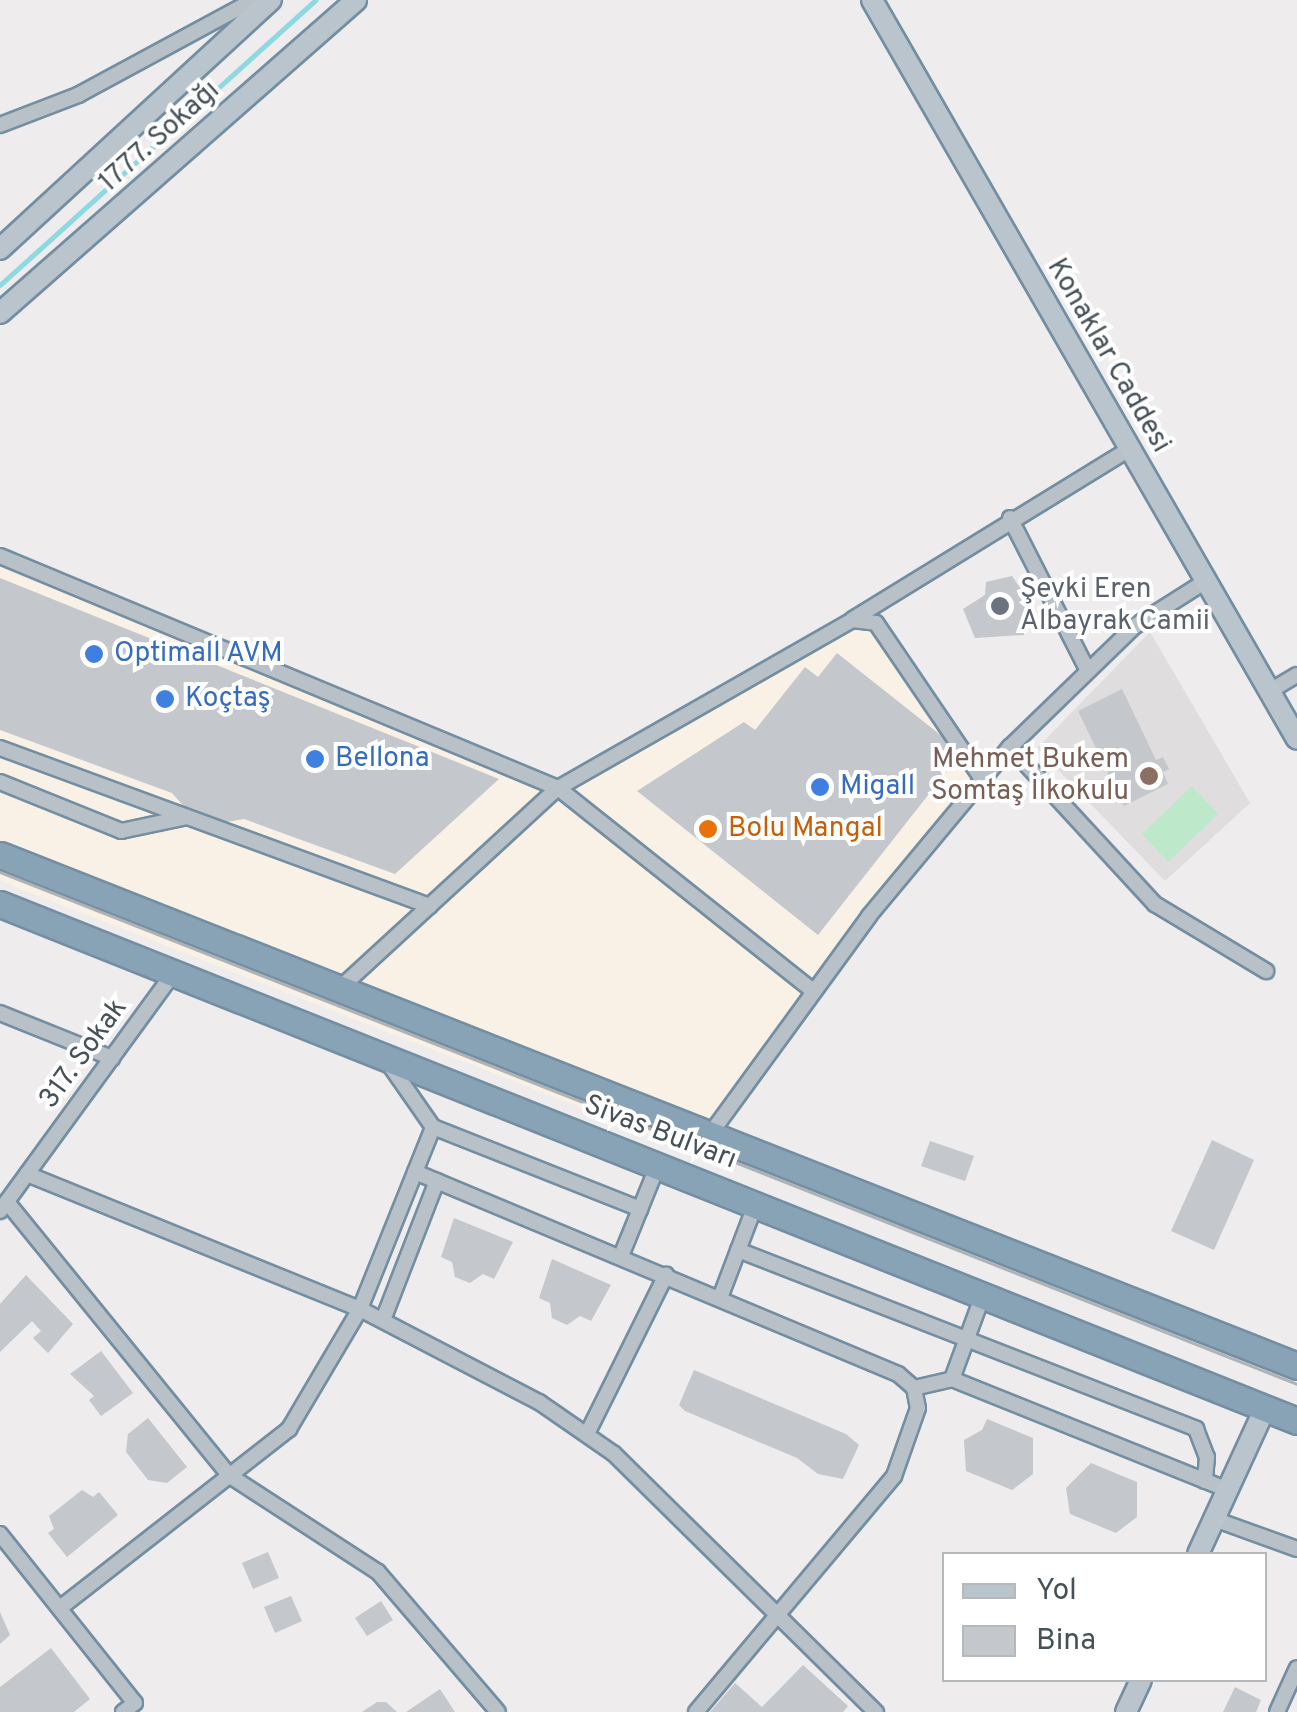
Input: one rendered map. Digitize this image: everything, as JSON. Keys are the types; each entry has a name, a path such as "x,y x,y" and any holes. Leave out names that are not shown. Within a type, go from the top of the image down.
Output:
{"highway":[{"name":"Sivas Bulvarı","path":"0,855 1297,1366"},
{"name":"Sivas Bulvarı","path":"0,904 984,1292 1297,1421"}],"street":[{"path":"0,125 78,95 254,0"},
{"name":"1777. Sokağı","path":"0,249 270,0"},
{"name":"1777. Sokağı","path":"0,314 356,0"},
{"name":"Konaklar Caddesi","path":"872,0 1297,738"},
{"path":"338,990 558,788 852,620 1010,518 1129,448"},
{"path":"1010,518 1088,669"},
{"path":"0,556 558,788 813,991"},
{"path":"711,1133 813,991 1010,747 1135,626 1206,581"},
{"path":"852,620 876,623 982,779"},
{"path":"1270,691 1297,675"},
{"path":"1010,747 1155,904 1266,971"},
{"path":"0,748 430,906"},
{"path":"0,782 121,831 187,817"},
{"name":"317. Sokak","path":"3,1206 173,974"},
{"path":"0,1013 112,1058"},
{"path":"386,1058 433,1127 640,1209"},
{"path":"60,1608 289,1429 360,1309 433,1127"},
{"path":"620,1256 658,1164"},
{"path":"414,1172 898,1374 914,1388 918,1408 894,1476 696,1712"},
{"path":"27,1174 360,1309 510,1384 586,1434 876,1712"},
{"path":"383,1320 437,1182"},
{"path":"720,1298 756,1203"},
{"path":"3,1206 230,1476 378,1572 498,1712"},
{"path":"738,1250 1196,1429 1207,1457 1205,1480"},
{"path":"586,1434 666,1275"},
{"path":"952,1379 984,1292"},
{"path":"914,1388 952,1379 1228,1490"},
{"path":"1199,1552 1265,1408"},
{"path":"1214,1519 1297,1549"},
{"path":"0,1534 135,1703 123,1712"},
{"path":"1277,1712 1297,1668"},
{"path":"1126,1712 1140,1682"},
{"path":"853,1712 862,1699"}],"shaded area":[{"path":"0,555 555,785 869,612 980,779 685,1148 0,881"},
{"name":"Mehmet Bukem Somtaş İlkokulu","path":"1150,632 1250,803 1165,881 1037,748"}],"green space":[{"path":"1192,786 1218,814 1168,862 1142,834"}],"building":[{"name":"Şevki Eren Albayrak Camii","path":"1012,576 1021,589 1032,590 1028,602 1036,614 1024,623 1024,635 975,638 963,609 985,595 986,582"},
{"name":"Optimall AVM","path":"0,578 499,779 395,874 244,819 221,823 187,810 172,793 0,730"},
{"path":"837,653 962,752 818,935 637,791 744,722 755,730 805,667 818,677"},
{"path":"1122,689 1156,760 1163,757 1169,769 1163,772 1168,784 1124,806 1078,711"},
{"path":"1212,1140 1254,1160 1214,1250 1171,1231"},
{"path":"930,1141 974,1156 965,1181 921,1166"},
{"path":"454,1218 513,1242 494,1279 483,1274 470,1283 455,1277 452,1262 441,1257"},
{"path":"552,1259 611,1285 591,1321 580,1316 567,1325 552,1318 550,1303 539,1298"},
{"path":"26,1275 73,1324 48,1353 33,1338 41,1331 32,1321 0,1352 0,1304"},
{"path":"101,1351 133,1393 101,1416 89,1400 94,1396 70,1374"},
{"path":"694,1370 846,1434 859,1445 843,1479 818,1474 797,1458 685,1411 679,1405"},
{"path":"148,1418 187,1467 167,1483 148,1480 126,1452 128,1434"},
{"path":"987,1419 1033,1438 1033,1474 1012,1490 966,1471 964,1440 982,1430"},
{"path":"1091,1463 1137,1482 1137,1517 1116,1533 1070,1514 1066,1488"},
{"path":"82,1490 93,1497 99,1492 118,1515 67,1557 48,1533 54,1529 49,1516"},
{"path":"268,1552 279,1578 253,1589 242,1563"},
{"path":"291,1596 302,1621 275,1633 264,1607"},
{"path":"381,1601 393,1620 367,1636 355,1618"},
{"path":"0,1612 10,1635 0,1644"},
{"path":"51,1648 90,1699 74,1712 0,1712 0,1687"},
{"path":"803,1665 848,1706 843,1712 710,1712 735,1683 762,1707"},
{"path":"1235,1687 1261,1700 1256,1712 1223,1712"},
{"path":"440,1689 455,1712 406,1712"},
{"path":"377,1702 386,1702 397,1712 362,1712"}],"waterway":[{"path":"0,285 315,0"}],"tram line":[{"path":"0,872 1297,1384"}],"place":[{"name":"Şevki Eren Albayrak Camii","path":"1000,606"},
{"name":"Optimall AVM","path":"94,654"},
{"name":"Koçtaş","path":"165,699"},
{"name":"Bellona","path":"315,759"},
{"name":"Mehmet Bukem Somtaş İlkokulu","path":"1149,776"},
{"name":"Migall","path":"820,787"},
{"name":"Bolu Mangal","path":"708,829"}]}
